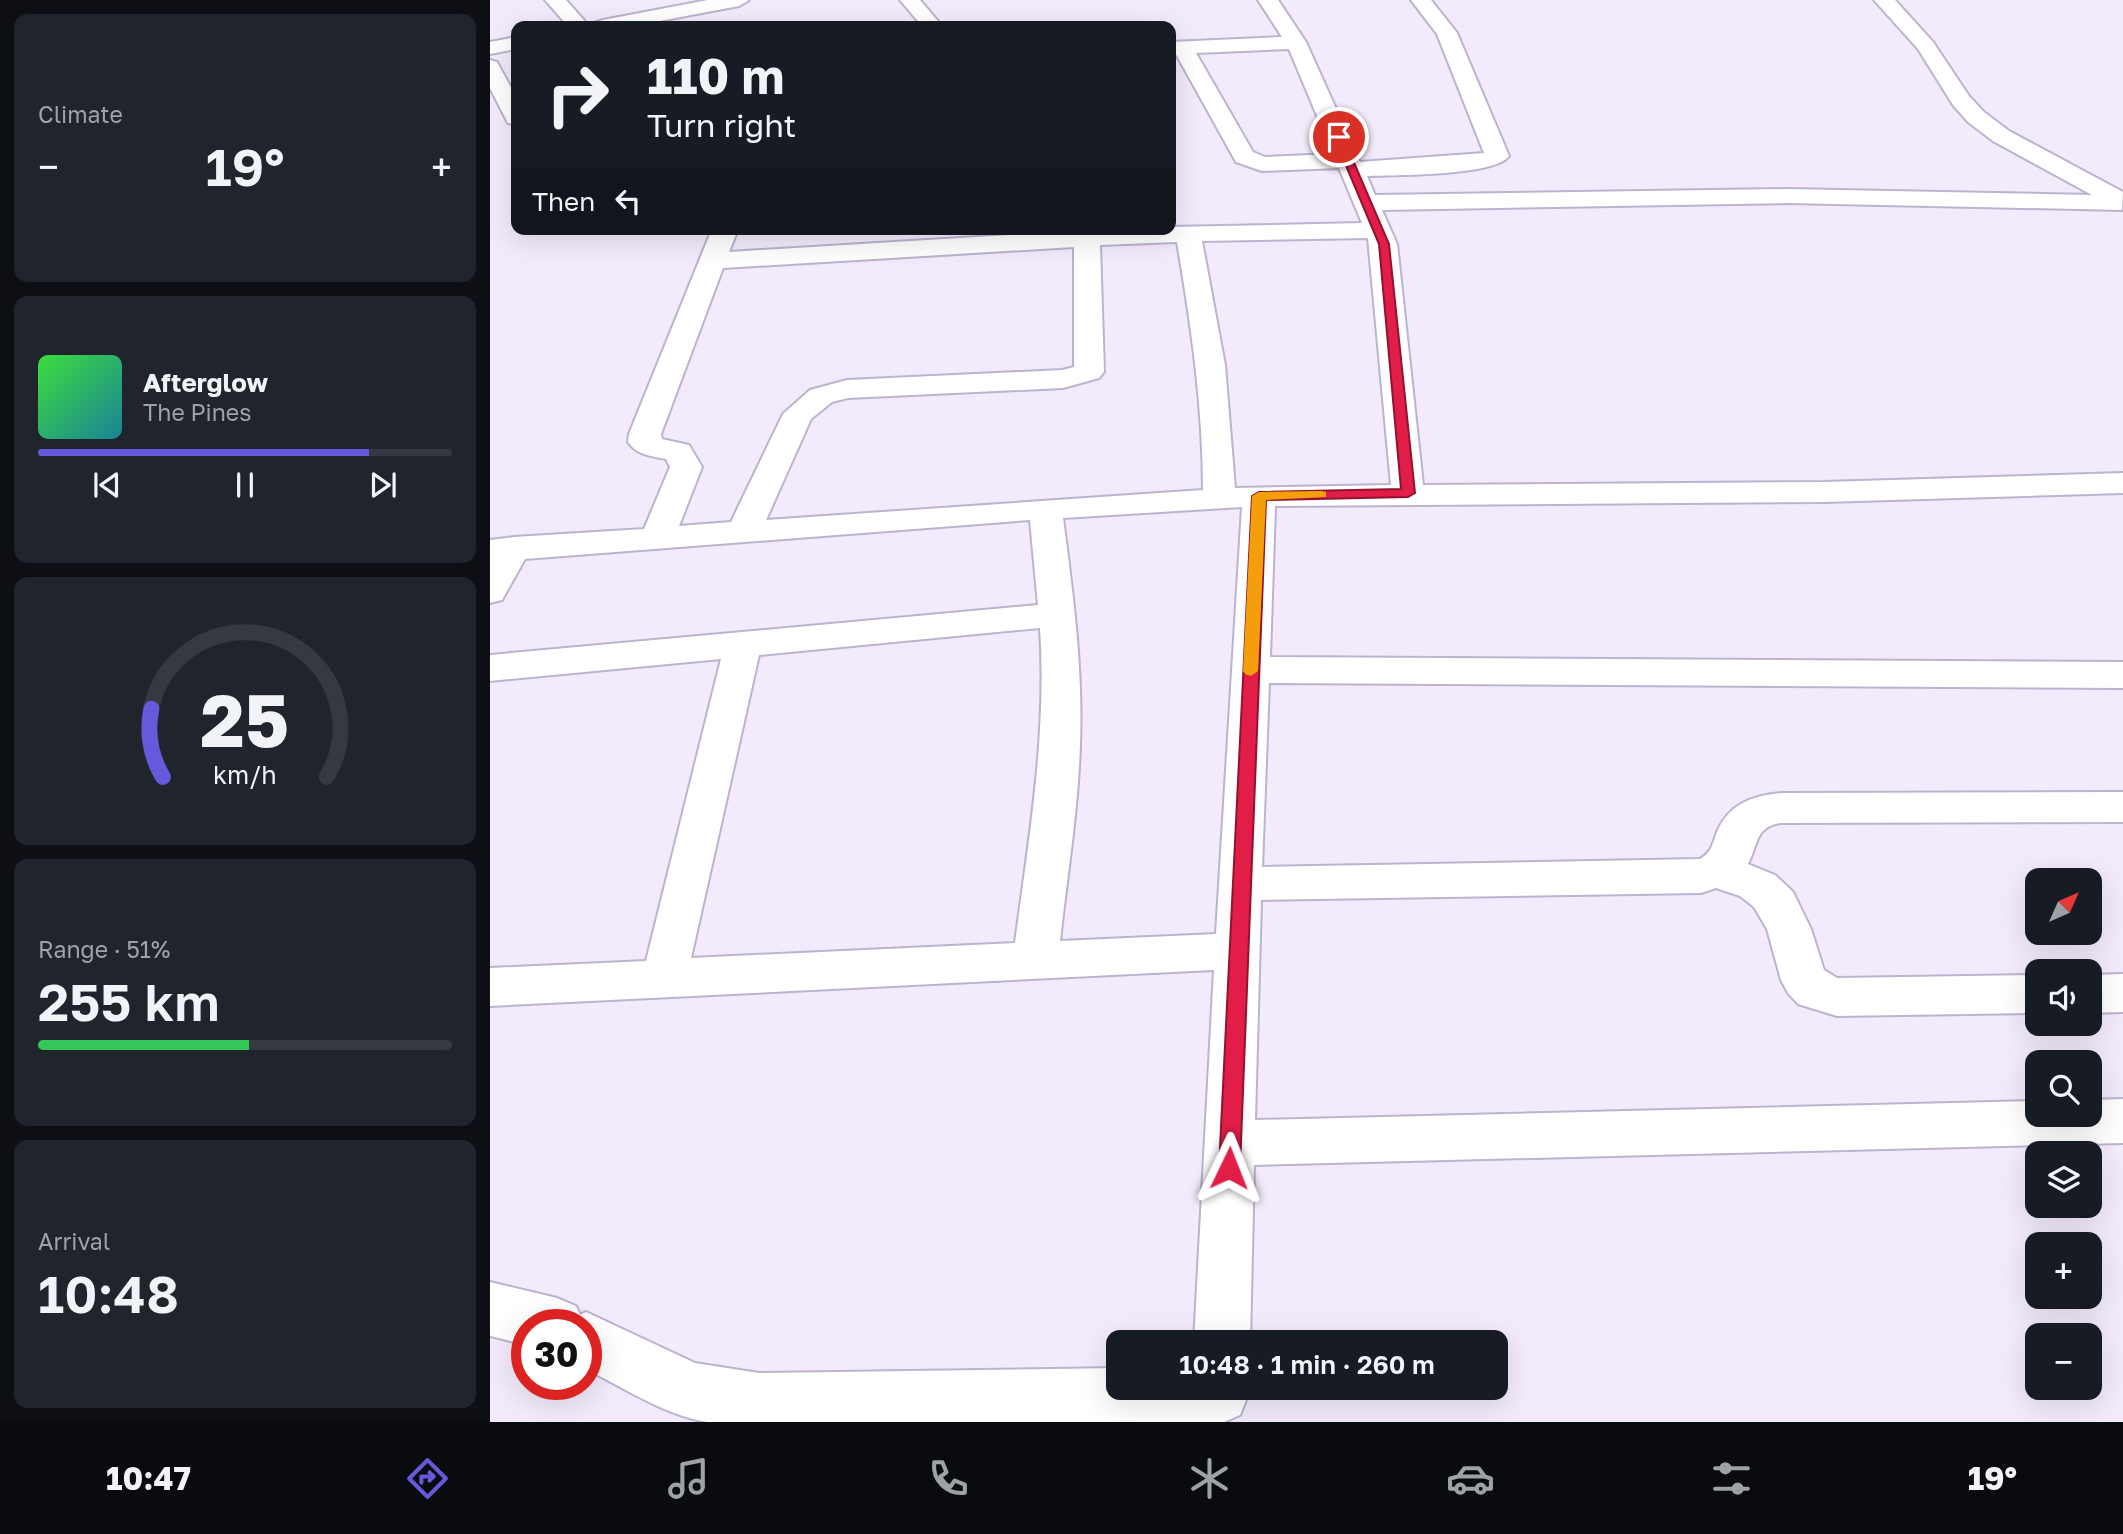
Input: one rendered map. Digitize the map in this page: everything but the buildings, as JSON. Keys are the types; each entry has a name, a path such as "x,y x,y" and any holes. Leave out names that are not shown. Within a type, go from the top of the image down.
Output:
{"street":[{"path":"555,0 574,21"},
{"path":"910,0 928,21"},
{"path":"1268,0 1296,42 1384,244 1408,493"},
{"path":"1296,42 1177,48 1249,161 1351,166 1485,162 1497,156 1447,33 1421,0"},
{"path":"1884,0 1926,46 1961,100 1976,117 2001,136 2049,160 2122,203"},
{"path":"637,21 733,7"},
{"path":"490,48 511,44"},
{"path":"490,66 511,108"},
{"path":"490,122 511,119"},
{"path":"1368,203 1775,196 2122,203"},
{"path":"1176,234 1378,230"},
{"path":"1188,234 1213,378 1220,454 1239,497 1251,670 1222,1330"},
{"path":"657,537 686,467 678,452 652,447 644,442 645,434 723,235"},
{"path":"713,261 956,238 1054,235"},
{"path":"744,531 798,414 821,396 847,389 1063,379 1089,372 1086,235"},
{"path":"490,592 502,549 1045,509 1239,497 1408,493 1824,492 2123,482"},
{"path":"1035,961 1059,779 1061,687 1058,615 1045,509"},
{"path":"490,668 1058,615"},
{"path":"664,979 743,644"},
{"path":"1251,670 2123,675"},
{"path":"1718,873 1728,864 1737,832 1745,821 1759,812 1781,808 2123,807"},
{"path":"1240,884 1688,877 1718,873 1745,879 1774,899 1804,980 1814,990 1838,997 2025,994"},
{"path":"490,987 1238,951"},
{"path":"2102,994 2123,993"},
{"path":"1230,1143 2123,1121"},
{"path":"490,1309 511,1314"},
{"path":"602,1348 691,1391 759,1402 1106,1391"}],"slow traffic":[{"path":"1251,671 1259,496 1322,495"}],"route":[{"path":"1229,1168 1259,496 1408,493 1384,244 1339,137"}]}
